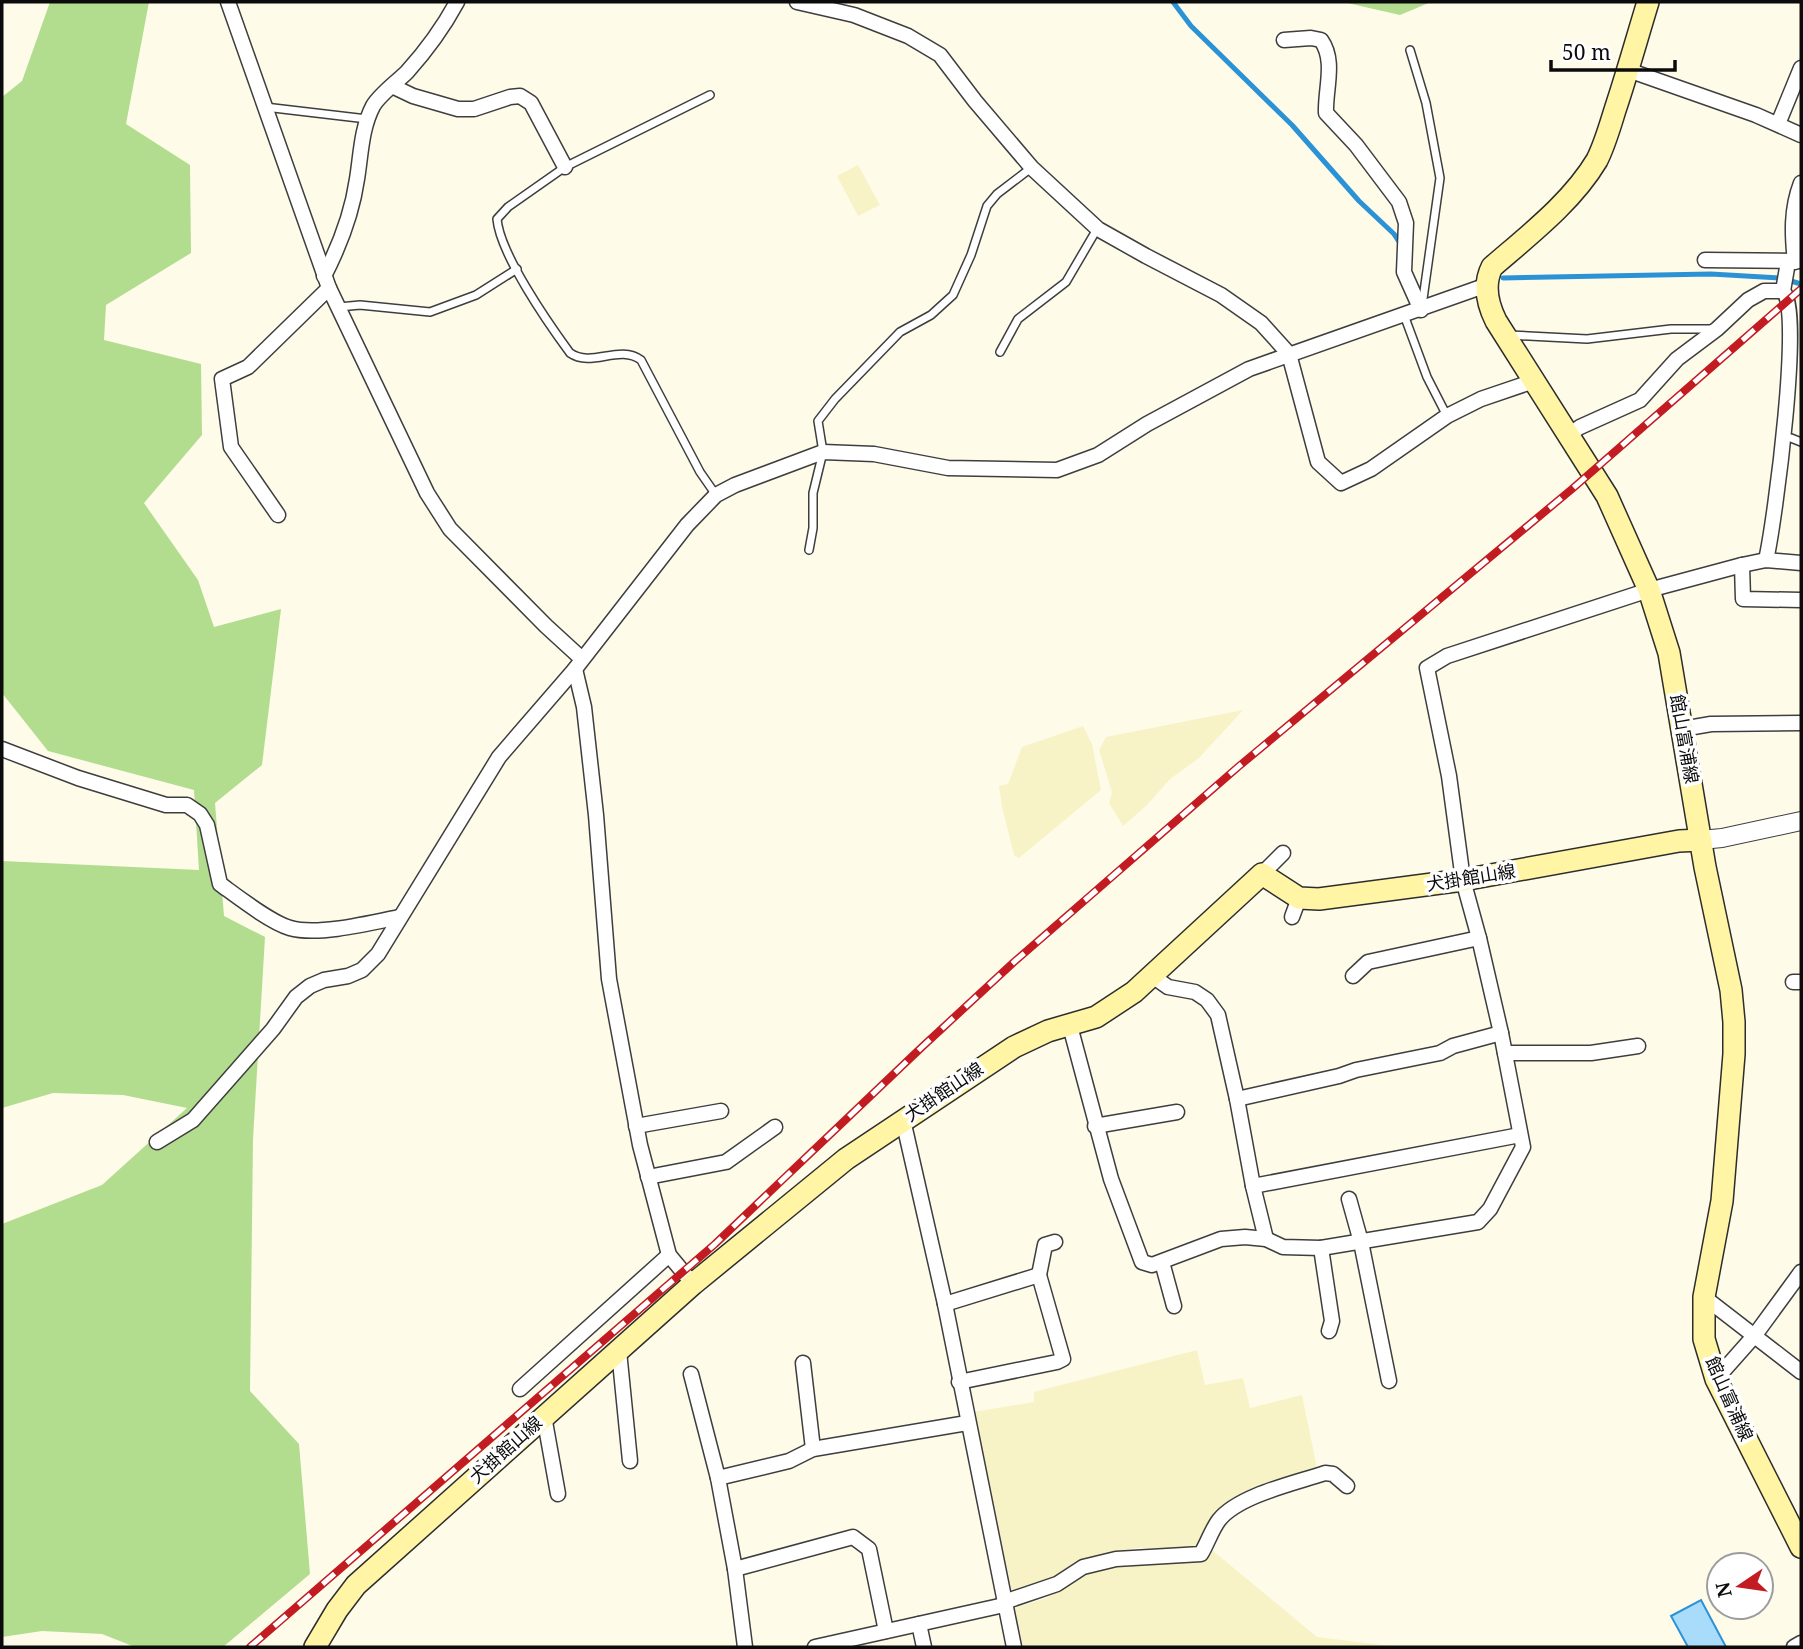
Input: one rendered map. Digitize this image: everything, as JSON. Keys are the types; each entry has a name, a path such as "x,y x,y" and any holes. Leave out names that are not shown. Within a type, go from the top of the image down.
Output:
{"main road":[{"path":"1486,285 1492,267 1545,220 1587,174 1604,145 1647,2"},
{"name":"館山富浦線","path":"1486,285 1492,312 1504,335 1612,506 1649,590 1669,653 1731,990 1734,1022 1734,1054 1722,1201 1704,1297 1704,1339 1716,1379 1801,1547"},
{"name":"犬掛館山線","path":"315,1647 356,1585 693,1284 846,1159 1014,1047 1048,1031 1096,1017 1134,992 1262,874 1295,908 1319,899 1464,880 1679,841 1702,840"}],"street":[{"path":"228,2 326,282 427,492 443,519 579,664 609,979 636,1126 669,1255 693,1284"},
{"path":"278,515 231,447 222,379 248,367 326,282 348,220 368,119 374,104 418,58 457,2"},
{"path":"797,2 854,15 908,36 940,55 1032,168 1098,229 1221,295 1261,323 1289,354 1318,462 1341,483 1371,469 1447,416 1481,399 1534,381"},
{"path":"1284,40 1321,40 1327,49 1329,70 1326,113 1356,145 1399,202 1405,223 1404,272 1421,310"},
{"path":"1778,124 1801,68"},
{"path":"1628,70 1778,124 1801,135"},
{"path":"393,86 413,96 458,109 474,109 520,96 531,103 565,167"},
{"path":"1784,289 1795,261 1791,232 1796,196 1801,183"},
{"path":"1705,260 1795,261"},
{"path":"158,1142 193,1120 273,1028 296,997 310,986 324,980 348,976 362,970 378,954 499,757 579,664 687,525 716,495 735,485 823,452 874,454 948,468 1057,470 1098,455 1147,424 1250,369 1486,285"},
{"path":"1568,435 1640,400 1677,359 1717,329 1748,300 1764,291 1784,289 1799,310 1800,395 1796,440 1766,560"},
{"path":"1070,1026 1095,1126 1121,1210 1142,1262 1152,1265 1221,1238 1266,1239 1283,1247 1321,1248 1478,1222 1490,1209 1522,1147 1501,1034 1464,880 1449,776 1427,668 1447,656 1649,590 1766,560 1801,563"},
{"path":"1742,565 1743,599 1801,600"},
{"path":"1682,729 1711,724 1801,723"},
{"path":"2,749 128,794 166,805 187,804 200,814 207,825 220,884 287,927 306,931 399,917"},
{"path":"1702,840 1801,821"},
{"path":"1262,874 1283,853"},
{"path":"1353,976 1368,962 1479,938"},
{"path":"1151,975 1168,987 1195,992 1207,1000 1218,1015 1266,1239"},
{"path":"1237,1099 1440,1053 1453,1046 1501,1034"},
{"path":"1505,1053 1591,1053 1638,1046"},
{"path":"636,1126 721,1111"},
{"path":"1095,1126 1177,1112"},
{"path":"903,1120 945,1304 1014,1647"},
{"path":"649,1177 726,1162 775,1128"},
{"path":"1253,1186 1520,1135"},
{"path":"1349,1199 1361,1242 1389,1381"},
{"path":"959,1382 1063,1359 1039,1275 1045,1245 1055,1242"},
{"path":"1321,1248 1332,1321 1329,1331"},
{"path":"520,1389 669,1255"},
{"path":"1161,1262 1174,1307"},
{"path":"1716,1379 1755,1335 1801,1272"},
{"path":"945,1304 1039,1275"},
{"path":"1704,1297 1801,1372"},
{"path":"619,1351 631,1461"},
{"path":"803,1363 813,1449"},
{"path":"691,1374 718,1478 736,1569 745,1647"},
{"path":"544,1416 558,1494"},
{"path":"718,1478 789,1461 813,1449 967,1423"},
{"path":"815,1647 1004,1603 1057,1584 1083,1567 1116,1559 1202,1554 1219,1520 1233,1508 1261,1495 1325,1473 1333,1474 1347,1486"},
{"path":"736,1569 853,1537 869,1549 886,1631"},
{"path":"919,1624 924,1647"},
{"path":"1794,1647 1801,1643"}],"lane":[{"path":"1410,50 1426,103 1440,178 1421,310"},
{"path":"710,95 565,167 508,207 497,219 501,240 570,353 577,358 586,359 625,353 641,360 700,472 716,495"},
{"path":"265,107 368,119"},
{"path":"809,550 813,528 813,493 823,452 818,421 835,399 900,332 931,315 953,295 971,255 986,206 997,194 1032,168"},
{"path":"1000,352 1018,319 1066,282 1098,229"},
{"path":"338,307 360,305 430,312 476,295 517,269"},
{"path":"1404,315 1427,377 1447,416"},
{"path":"1504,335 1587,339 1671,329 1717,329"}],"shaded area":[{"path":"858,165 880,205 858,216 837,176"},
{"path":"1243,710 1199,758 1170,779 1146,806 1123,826 1109,803 1112,792 1099,750 1106,737"},
{"path":"1083,726 1092,744 1101,790 1019,858 1014,855 999,786 1008,784 1022,747"},
{"path":"1197,1350 1205,1385 1243,1378 1250,1408 1302,1395 1317,1468 1258,1487 1233,1500 1213,1516 1196,1549 1139,1548 1117,1551 1080,1560 1048,1580 1012,1591 973,1412 1034,1402 1034,1392"},
{"path":"1212,1550 1317,1637 1399,1647 1023,1647 1015,1608 1046,1598 1086,1574 1116,1566 1205,1562"}],"green space":[{"path":"50,2 149,2 126,124 190,165 191,253 106,305 104,340 201,364 202,435 144,503 198,580 214,627 281,609 262,765 215,803 224,916 265,937 253,1139 250,1391 299,1444 310,1574 223,1647 135,1647 102,1634 42,1631 2,1637 2,1224 102,1185 187,1108 123,1095 53,1093 2,1108 2,861 199,870 194,790 48,751 2,693 2,97 22,81"},
{"path":"1343,2 1431,2 1400,15"}],"water":[{"path":"1701,1600 1705,1608 1705,1621 1712,1621 1726,1647 1688,1647 1671,1616"}],"waterway":[{"path":"1173,2 1191,26 1292,125 1400,243"},
{"path":"1503,278 1711,274 1781,278 1801,284"}],"railway":[{"path":"250,1647 715,1244 1014,962 1238,767 1572,489 1801,289"}]}
